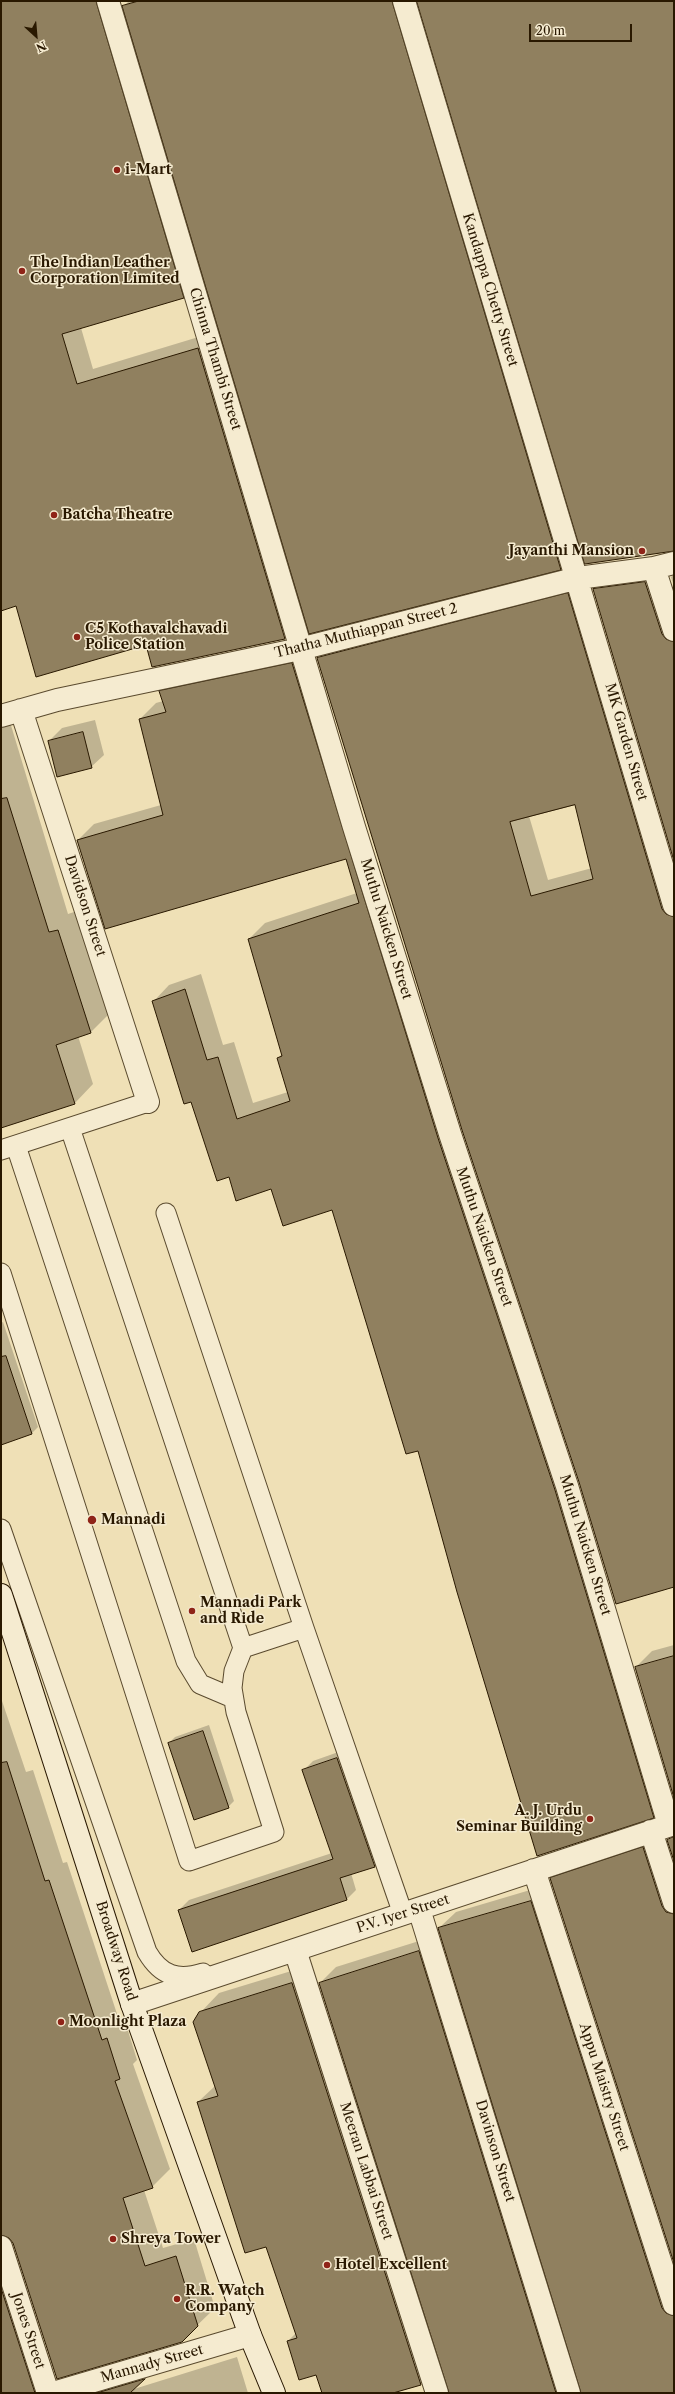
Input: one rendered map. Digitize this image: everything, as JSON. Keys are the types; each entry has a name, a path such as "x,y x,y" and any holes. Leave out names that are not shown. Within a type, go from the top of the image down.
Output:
{"street":[{"name":"Chinna Thambi Street","path":"108,1 300,649"},
{"name":"Kandappa Chetty Street","path":"404,1 578,578"},
{"name":"Thatha Muthiappan Street 2","path":"11,713 57,700 300,649 578,578 664,566"},
{"path":"664,566 674,630"},
{"name":"MK Garden Street","path":"578,578 674,906"},
{"name":"Muthu Naicken Street","path":"300,649 450,1134 568,1486 665,1827 674,1902"},
{"name":"Davidson Street","path":"11,713 148,1102"},
{"name":"Broadway Road","path":"1,1595 132,2004 250,2335 274,2393"},
{"name":"P.V. Iyer Street","path":"132,2004 295,1950 408,1910 665,1827"},
{"name":"Appu Maistry Street","path":"534,1870 674,2304"},
{"name":"Davinson Street","path":"408,1910 569,2393"},
{"name":"Meeran Labbai Street","path":"295,1950 437,2393"},
{"name":"Jones Street","path":"1,2246 48,2393"},
{"name":"Mannady Street","path":"53,2393 250,2335"}],"lane":[{"path":"148,1102 9,1148 186,1661 200,1684 233,1698"},
{"path":"1,1273 189,1861 274,1832 236,1712 233,1698 234,1671 243,1648 70,1128"},
{"path":"1,1529 147,1952 162,1970 182,1978 408,1910 304,1628 166,1213"},
{"path":"243,1648 304,1628"}],"building":[{"path":"1,1 96,1 184,298 62,334 77,384 198,348 285,639 152,667 146,645 36,677 16,606 1,611"},
{"path":"139,1 392,1 561,570 309,634 122,6"},
{"path":"417,1 674,1 674,551 585,564"},
{"path":"645,582 662,634 666,639 674,642 674,861 593,589"},
{"path":"568,593 662,909 666,914 674,917 674,1587 616,1604 579,1482 462,1130 317,658","holes":["575,805 593,879 531,896 510,822"]},
{"path":"292,663 438,1138 555,1490 654,1818 537,1856 457,1592 418,1451 406,1454 332,1210 283,1226 271,1189 236,1201 229,1177 217,1181 191,1102 184,1104 152,1001 185,989 207,1060 218,1057 237,1119 290,1101 277,1058 282,1056 248,939 359,903 346,859 105,929 77,840 163,815 139,719 166,712 159,691"},
{"path":"83,732 92,768 57,777 48,741"},
{"path":"7,798 49,932 58,930 91,1033 56,1045 75,1104 1,1128 1,799"},
{"path":"6,1356 32,1434 1,1445 1,1357"},
{"path":"674,1656 674,1798 635,1667"},
{"path":"203,1731 229,1808 194,1820 168,1743"},
{"path":"337,1758 375,1867 340,1878 347,1900 192,1952 178,1910 333,1859 302,1770"},
{"path":"7,1762 45,1881 49,1880 102,2040 107,2038 120,2079 115,2081 153,2188 123,2198 145,2266 176,2256 198,2326 182,2342 57,2379 13,2243 9,2238 1,2235 1,1763"},
{"path":"674,1837 674,1861 667,1840"},
{"path":"643,1847 662,1906 666,1912 674,1914 674,2263 550,1878"},
{"path":"531,1901 662,2308 666,2313 674,2316 674,2393 581,2393 438,1928"},
{"path":"419,1951 556,2393 449,2393 319,1983"},
{"path":"292,1983 421,2385 393,2393 322,2393 316,2375 299,2380 287,2341 297,2338 266,2247 245,2253 197,2102 218,2096 193,2022 199,2012"},
{"path":"1,2288 35,2393 1,2393"},
{"path":"145,2379 130,2393 97,2393"}],"place":[{"name":"i-Mart","path":"117,170"},
{"name":"The Indian Leather Corporation Limited","path":"22,271"},
{"name":"Batcha Theatre","path":"54,515"},
{"name":"Jayanthi Mansion","path":"642,551"},
{"name":"C5 Kothavalchavadi Police Station","path":"77,637"},
{"name":"Mannadi","path":"92,1520"},
{"name":"Mannadi Park and Ride","path":"192,1611"},
{"name":"A. J. Urdu Seminar Building","path":"590,1819"},
{"name":"Moonlight Plaza","path":"61,2022"},
{"name":"Shreya Tower","path":"113,2239"},
{"name":"Hotel Excellent","path":"327,2265"},
{"name":"R.R. Watch Company","path":"177,2299"}]}
